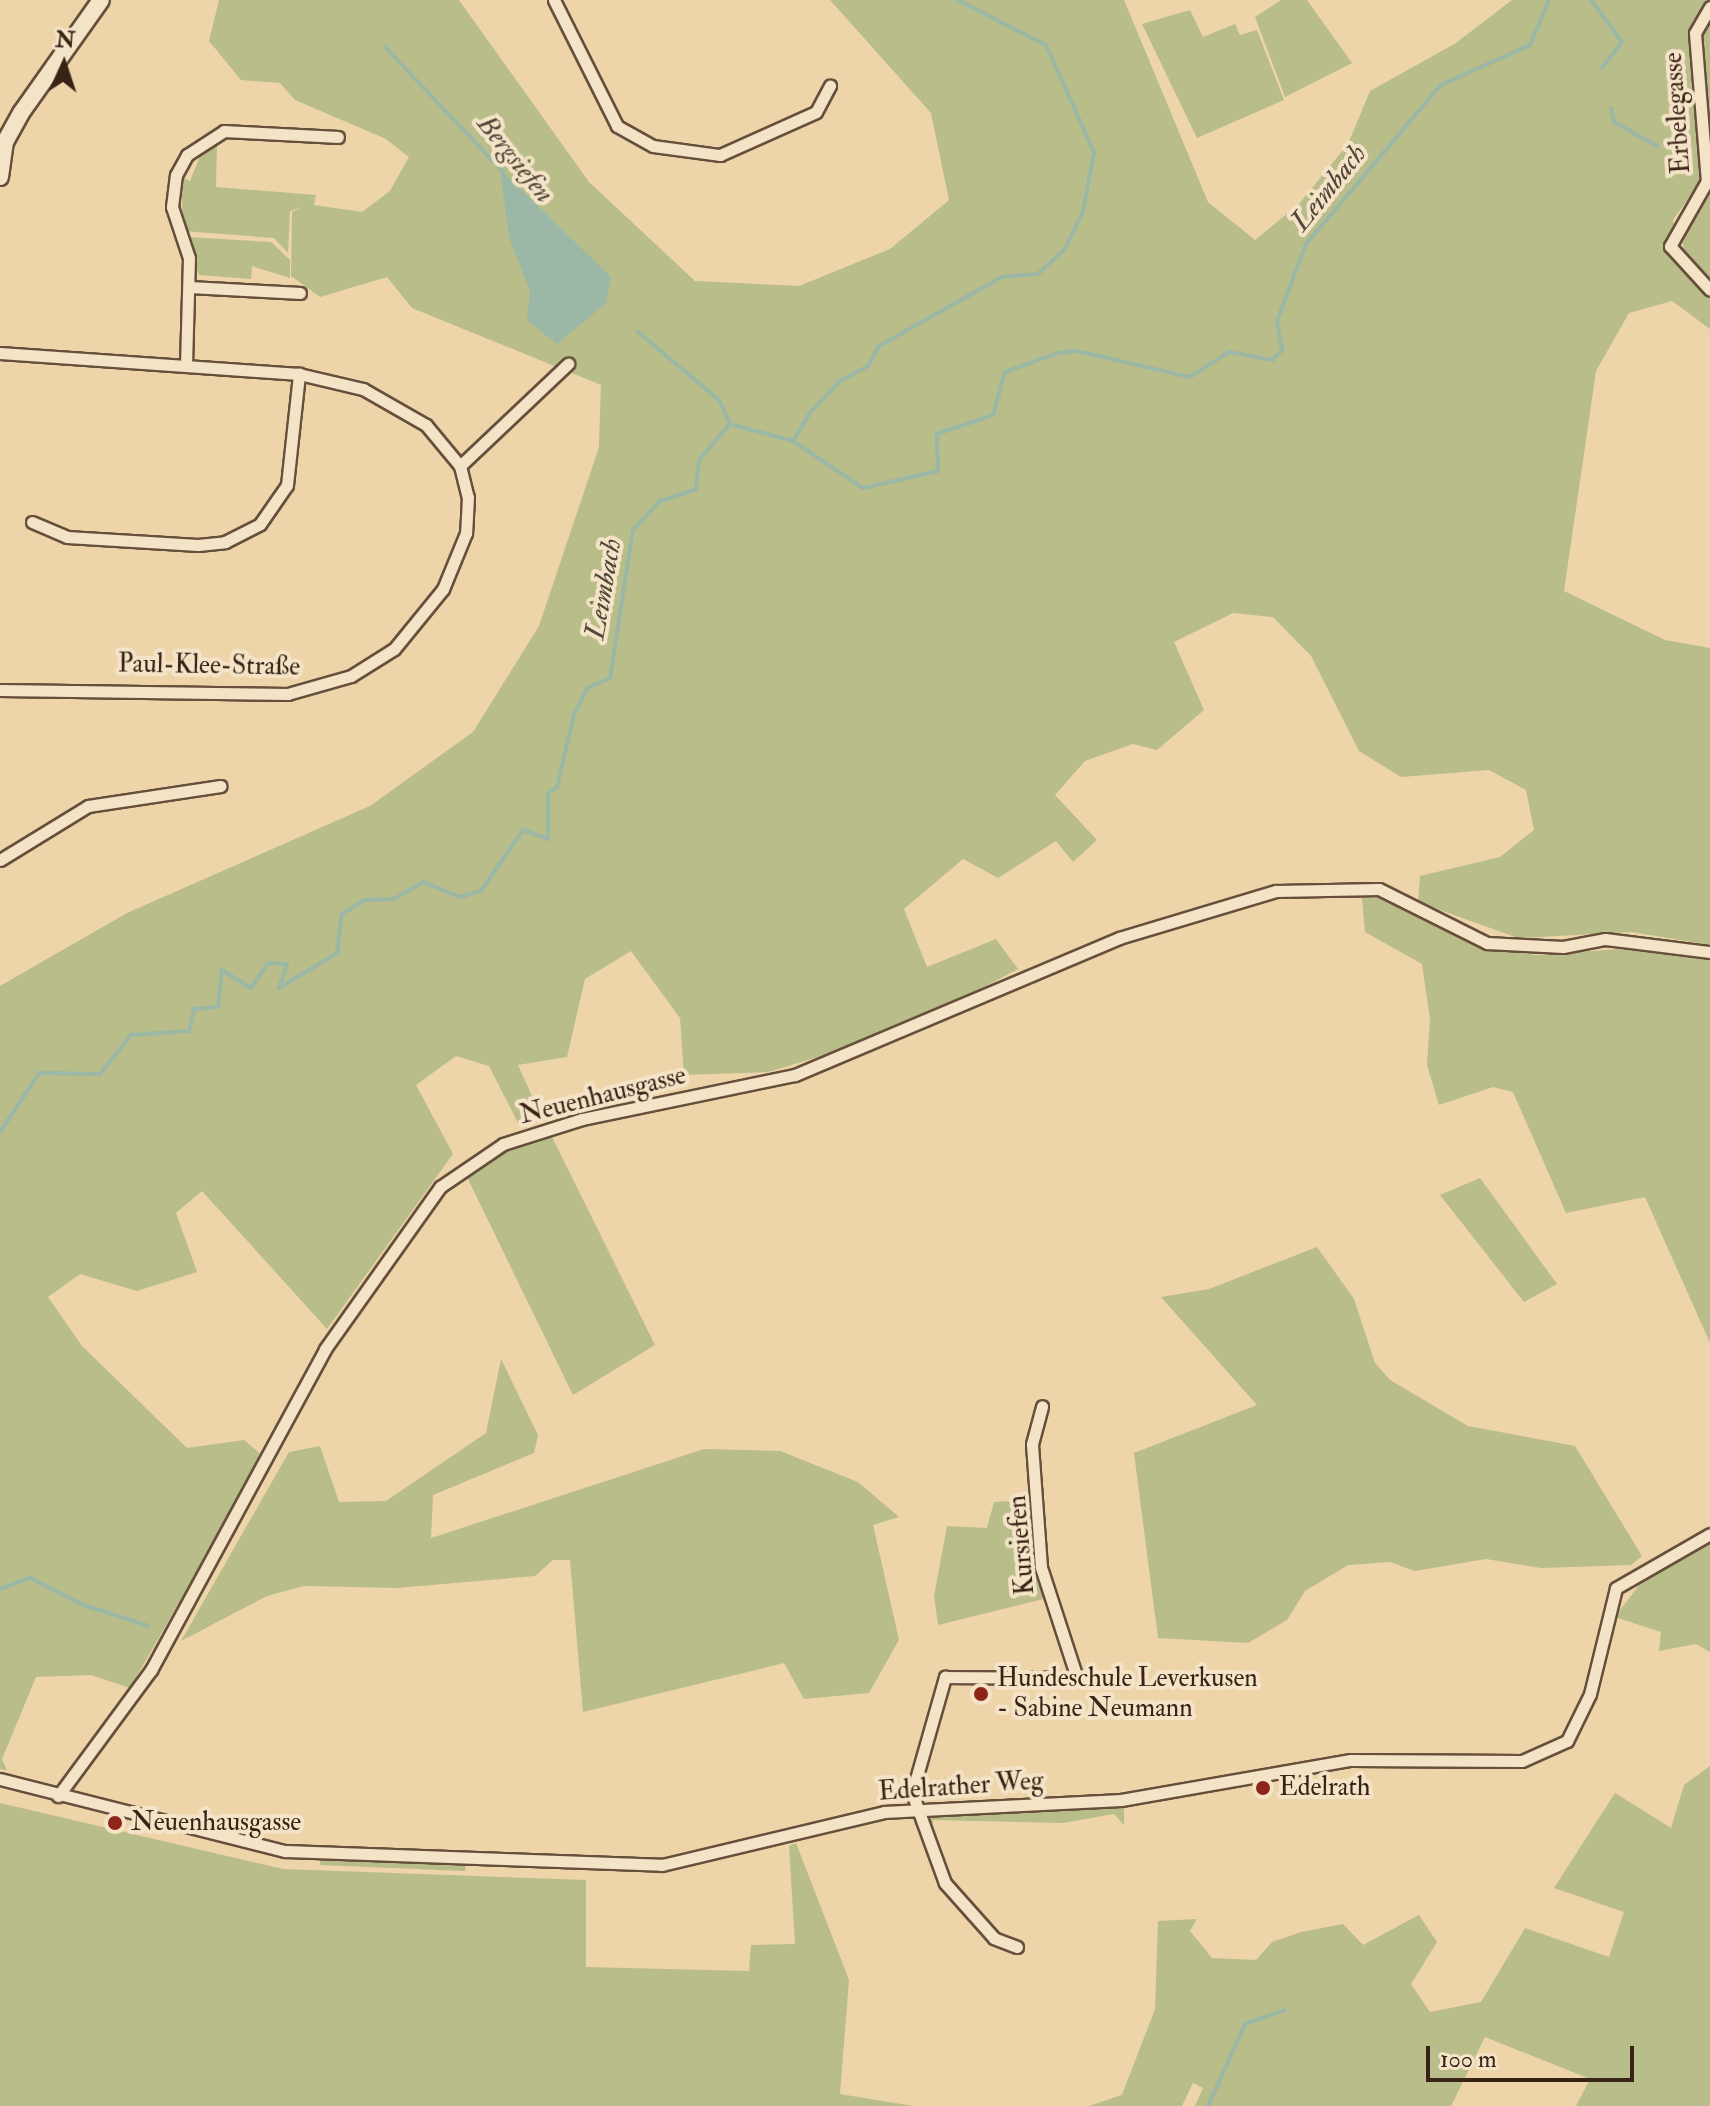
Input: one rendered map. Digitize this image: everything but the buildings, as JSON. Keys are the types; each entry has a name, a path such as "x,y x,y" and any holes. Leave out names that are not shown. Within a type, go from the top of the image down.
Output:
{"street":[{"path":"554,0 617,126 653,146 720,155 816,112 830,86"},
{"path":"0,177 3,142 98,3"},
{"name":"Erbelegasse","path":"1710,7 1695,33 1707,181 1670,246 1710,290"},
{"path":"186,365 190,287 172,207 187,155 224,131 338,137"},
{"path":"190,287 300,293"},
{"path":"0,353 299,374 363,389 415,416 460,466 568,364"},
{"path":"32,522 67,537 198,545 225,542 260,524 287,485 299,374"},
{"name":"Paul-Klee-Straße","path":"0,690 288,694 351,676 394,649 443,589 466,533 460,466"},
{"path":"0,860 88,806 221,786"},
{"name":"Neuenhausgasse","path":"58,1796 151,1670 325,1349 463,1165 582,1119 795,1075 1149,929 1276,891 1379,889 1487,943 1563,947 1605,939 1710,952"},
{"name":"Kursiefen","path":"913,1809 945,1677 1077,1678 1041,1567 1032,1444 1042,1406"},
{"name":"Edelrather Weg","path":"0,1779 285,1851 662,1865 913,1809 1121,1800 1351,1760 1522,1761 1567,1741 1590,1694 1616,1588 1710,1534"},
{"path":"913,1809 945,1883 994,1938 1017,1947"}],"green space":[{"path":"219,0 459,0 589,182 695,281 799,286 890,249 949,200 931,113 830,0 1124,0 1208,202 1255,240 1299,204 1348,144 1370,91 1456,43 1512,0 1710,0 1710,168 1673,220 1681,258 1710,296 1710,329 1672,301 1629,313 1596,371 1564,591 1665,640 1710,648 1710,945 1632,932 1518,938 1418,902 1420,876 1500,857 1534,830 1526,790 1489,770 1401,777 1359,751 1311,656 1273,617 1233,613 1174,642 1204,710 1157,750 1133,744 1085,761 1055,795 1097,840 1073,862 1056,841 998,878 963,859 904,909 927,967 996,939 1018,969 940,1010 821,1056 768,1072 684,1075 680,1018 631,951 585,979 567,1057 518,1065 541,1116 518,1123 489,1066 456,1056 416,1085 453,1154 327,1329 202,1191 176,1213 197,1272 137,1291 80,1274 48,1297 82,1346 187,1448 244,1440 263,1456 130,1688 91,1675 36,1677 2,1759 7,1770 0,1769 0,986 127,913 370,806 473,732 539,626 599,447 601,385 412,308 387,277 320,297 291,276 292,212 303,207 290,211 288,253 274,238 183,231 181,177 190,181 200,156 217,144 216,187 316,195 314,205 362,212 390,191 409,157 386,139 295,100 280,83 241,80 209,41"},
{"path":"1281,0 1307,0 1352,63 1285,97 1255,17"},
{"path":"1190,10 1203,37 1235,24 1240,35 1257,30 1284,100 1197,138 1142,24"},
{"path":"1710,184 1710,283 1685,254 1681,235"},
{"path":"186,237 271,242 290,260 290,278 252,266 251,279 199,275"},
{"path":"1370,894 1482,944 1534,955 1620,949 1710,960 1710,1343 1645,1197 1566,1213 1513,1092 1493,1087 1439,1105 1427,1065 1430,1019 1422,964 1365,932 1362,898"},
{"path":"550,1133 655,1345 573,1395 466,1175 484,1159"},
{"path":"1480,1178 1557,1284 1524,1302 1440,1195"},
{"path":"1317,1247 1354,1299 1375,1363 1390,1380 1468,1426 1575,1446 1642,1556 1631,1565 1541,1568 1486,1559 1415,1571 1390,1562 1348,1565 1305,1591 1287,1620 1248,1643 1158,1638 1134,1453 1257,1405 1161,1297 1209,1289"},
{"path":"501,1359 538,1435 534,1453 433,1495 431,1538 704,1449 780,1451 858,1482 899,1517 873,1525 899,1640 869,1693 804,1699 784,1663 583,1712 570,1560 553,1560 535,1576 397,1588 304,1586 267,1596 181,1641 289,1452 320,1446 339,1502 386,1501 486,1433"},
{"path":"1033,1500 1043,1599 938,1625 934,1596 947,1526 987,1528 994,1502"},
{"path":"1710,1542 1710,1652 1696,1644 1659,1651 1661,1632 1615,1617 1645,1577"},
{"path":"1710,1766 1710,2106 1576,2106 1590,2079 1485,2037 1451,2106 1195,2106 1203,2088 1193,2083 1182,2106 1089,2106 1122,2095 1155,2009 1158,1921 1197,1919 1190,1931 1212,1958 1256,1960 1272,1942 1301,1932 1343,1924 1363,1945 1419,1915 1437,1942 1411,1984 1430,2012 1481,2002 1525,1928 1609,1957 1624,1912 1554,1888 1615,1793 1671,1828 1684,1785"},
{"path":"0,1803 283,1869 586,1880 586,1967 749,1971 751,1945 795,1944 789,1846 796,1843 849,1980 840,2094 913,2106 0,2106"},
{"path":"1124,1807 1124,1825 1114,1814 1063,1823 933,1820 932,1831 926,1817"},
{"path":"320,1859 466,1864 465,1871 320,1865"}],"shaded area":[{"path":"500,169 611,277 606,303 557,344 527,320 530,291 509,237"}],"waterway":[{"path":"793,441 810,413 840,381 868,366 879,346 1002,277 1038,274 1065,249 1083,212 1094,152 1046,45 958,0"},
{"name":"Leimbach","path":"0,1132 39,1073 100,1074 131,1035 189,1031 194,1009 218,1007 222,970 251,988 268,963 287,964 279,988 337,953 342,914 364,900 394,899 424,882 460,897 481,891 523,830 548,839 548,793 557,787 574,715 587,688 610,678 633,530 660,501 696,489 699,460 730,424 793,441 863,488 938,471 937,434 993,415 1005,372 1058,353 1077,351 1190,377 1229,352 1272,360 1282,350 1277,321 1306,244 1441,85 1530,45 1549,0"},
{"path":"1591,0 1622,42 1602,68"},
{"name":"Bergsiefen","path":"385,47 504,173"},
{"path":"1611,108 1614,122 1657,146"},
{"name":"Bergsiefen","path":"638,332 719,400 730,424"},
{"path":"0,1589 31,1578 81,1604 149,1626"},
{"path":"1208,2106 1245,2024 1285,2010"}],"place":[{"name":"Hundeschule Leverkusen - Sabine Neumann","path":"981,1694"},
{"name":"Edelrath","path":"1263,1788"},
{"name":"Neuenhausgasse","path":"115,1823"}]}
